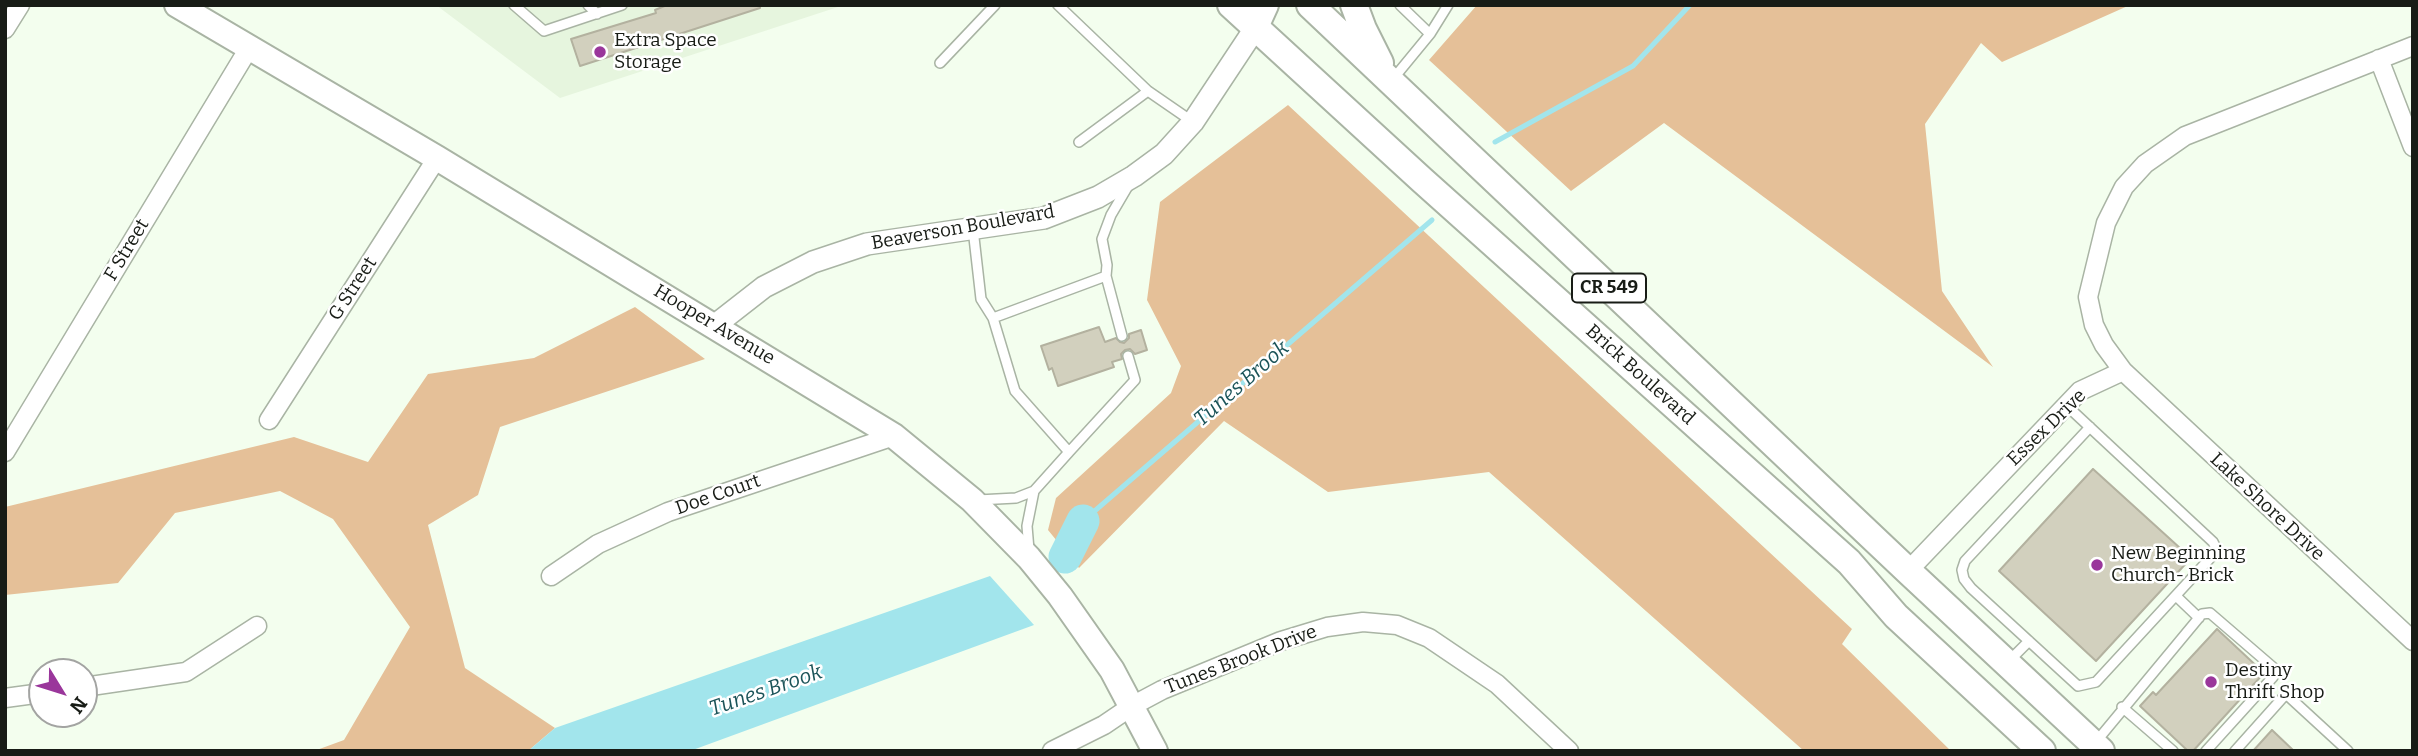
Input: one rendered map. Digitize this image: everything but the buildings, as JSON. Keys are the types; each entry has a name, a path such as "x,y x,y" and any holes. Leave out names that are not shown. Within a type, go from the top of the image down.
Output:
{"main road":[{"name":"Hooper Avenue","path":"177,5 438,158 894,436 972,500 1029,558 1081,624 1112,670 1155,751"},
{"name":"Brick Boulevard","path":"1231,5 1261,16 1422,180 1849,562 1896,616 2042,751"},
{"name":"Brick Boulevard","path":"1310,5 2097,747"},
{"path":"1354,5 1363,29 1390,81"},
{"path":"1849,562 1872,568 1908,571"}],"street":[{"path":"5,29 20,5"},
{"name":"Beaverson Boulevard","path":"714,326 764,287 813,262 867,244 1044,218 1098,197 1164,154 1193,122 1261,16"},
{"path":"2123,371 2104,345 2094,325 2088,297 2106,223 2124,187 2145,163 2185,136 2413,46"},
{"name":"F Street","path":"5,452 248,48"},
{"path":"2379,59 2413,146"},
{"name":"G Street","path":"269,420 438,158"},
{"name":"Essex Drive","path":"1908,571 2080,391 2123,371"},
{"name":"Lake Shore Drive","path":"2123,371 2413,641"},
{"name":"Doe Court","path":"551,576 598,544 668,512 894,436"},
{"name":"Tunes Brook Drive","path":"1052,751 1104,725 1162,690 1280,641 1326,627 1363,622 1396,625 1429,638 1497,684 1569,751"},
{"path":"98,685 186,672 257,626"},
{"path":"5,698 28,695"}],"lane":[{"path":"514,5 544,31 622,5"},
{"path":"588,5 597,14"},
{"path":"940,63 995,5"},
{"path":"1058,5 1148,91 1193,122"},
{"path":"1400,5 1430,34"},
{"path":"1390,81 1430,34 1447,5"},
{"path":"1079,142 1148,91"},
{"path":"1122,337 1106,276 1101,239 1111,215 1134,176"},
{"path":"972,227 981,299 993,318 1015,391 1069,452"},
{"path":"993,318 1106,276"},
{"path":"972,500 1016,498 1034,491 1135,380 1128,356"},
{"path":"2066,405 2090,427 2213,542 2216,548 2214,554 2096,682 2088,686 2078,686 1971,588 1964,579 1962,570 1965,561 2090,427"},
{"path":"1029,558 1027,526 1034,491"},
{"path":"2176,596 2199,618"},
{"path":"2097,747 2122,707 2202,614 2210,613 2275,669 2273,677 2206,751"},
{"path":"2007,663 2028,640"},
{"path":"2235,751 2286,694 2348,751"},
{"path":"2122,707 2173,751"}],"shaded area":[{"name":"Extra Space Storage","path":"436,5 844,5 560,98"},
{"path":"1477,5 2130,5 2002,62 1981,43 1925,124 1942,291 1993,367 1664,123 1571,191 1429,60"},
{"path":"1288,105 1852,629 1842,644 1951,751 1804,751 1489,472 1328,492 1224,421 1079,568 1048,530 1056,498 1171,393 1181,366 1147,300 1160,202"},
{"path":"635,307 705,359 500,427 478,495 428,525 465,668 555,728 528,751 314,751 344,740 410,627 333,519 280,491 175,513 118,583 5,595 5,507 294,437 368,462 428,374 534,358"}],"water":[{"path":"990,576 1034,625 690,751 528,751 555,728"}],"waterway":[{"name":"Tunes Brook","path":"1495,142 1633,66 1690,5"},
{"name":"Tunes Brook","path":"1083,521 1432,220"},
{"name":"Tunes Brook","path":"1065,557 1083,521"}],"place":[{"name":"Extra Space Storage","path":"600,52"},
{"name":"New Beginning Church- Brick","path":"2097,565"},
{"name":"Destiny Thrift Shop","path":"2211,682"}]}
